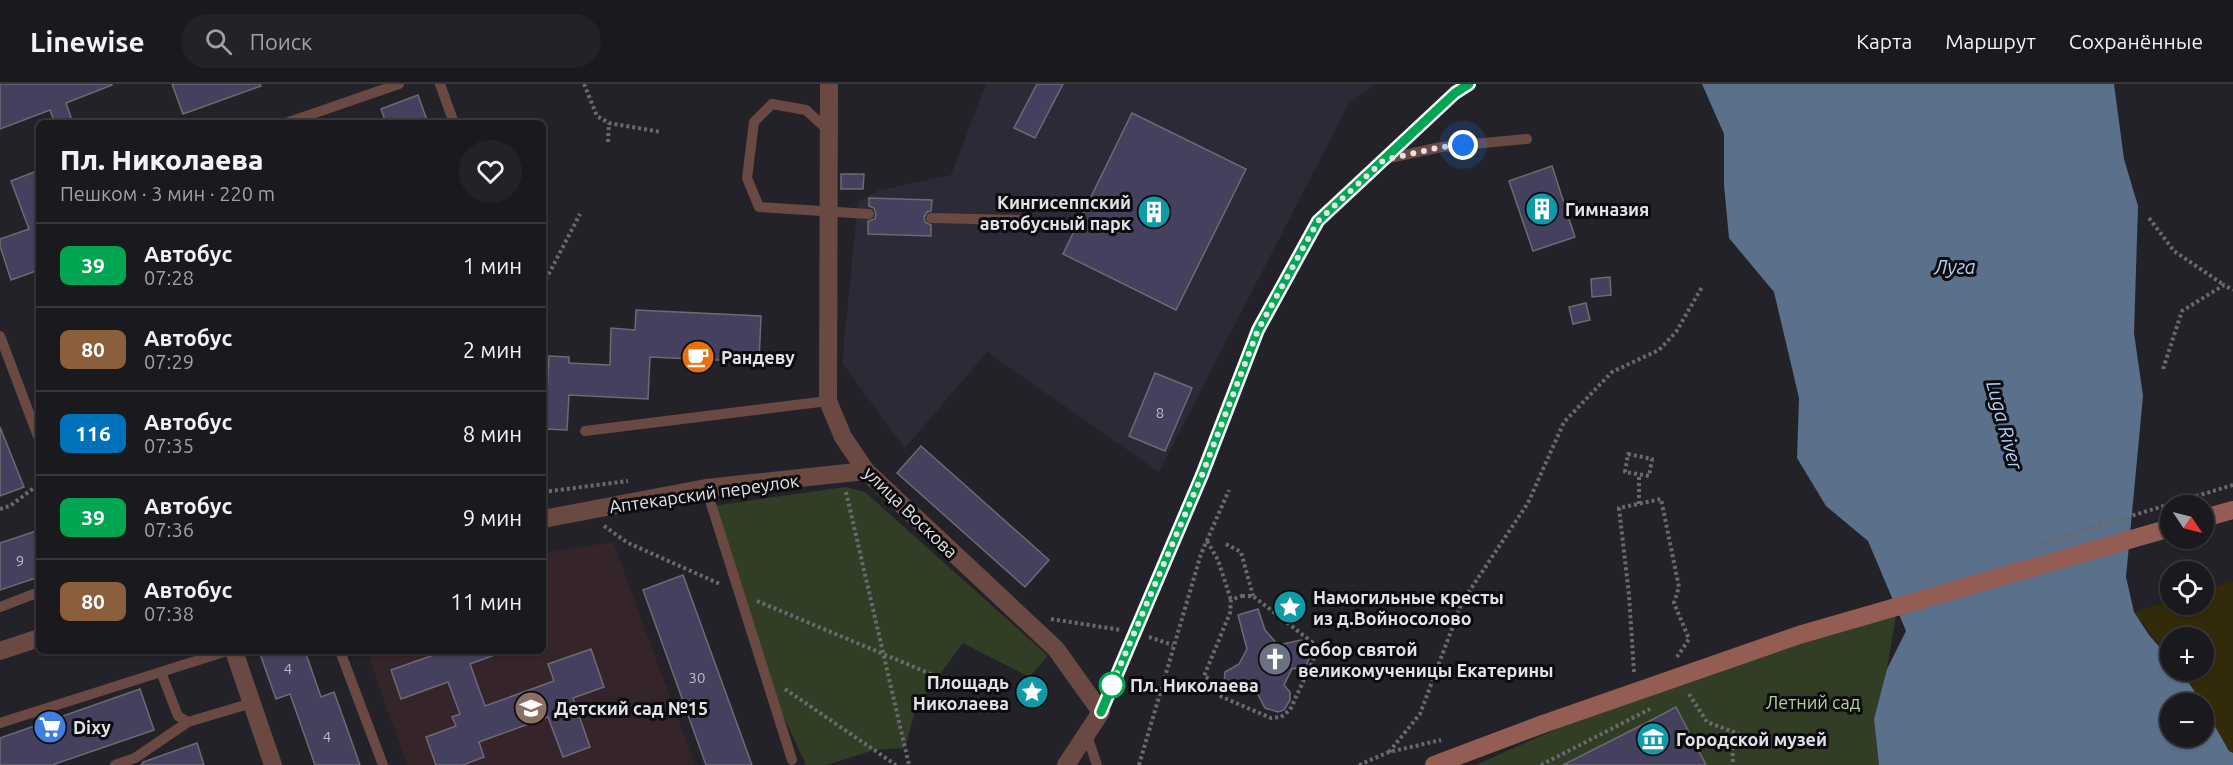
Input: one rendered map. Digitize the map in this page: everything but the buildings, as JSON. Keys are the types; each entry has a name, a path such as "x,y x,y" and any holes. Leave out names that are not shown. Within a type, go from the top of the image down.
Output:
{"main road":[{"path":"2214,515 2233,510"},
{"path":"1434,765 1799,635 2160,531"}],"street":[{"name":"улица Воскова","path":"829,84 828,401 843,437 866,471 1056,649 1101,712"},
{"name":"Аптекарский переулок","path":"546,518 706,488 866,471"},
{"path":"0,651 36,639"},
{"path":"235,654 273,765"},
{"path":"1066,765 1101,712"},
{"path":"1082,739 1083,765"}],"lane":[{"path":"295,120 399,84"},
{"path":"440,84 453,120"},
{"path":"1101,712 1202,475 1258,330 1318,221 1455,93 1469,84"},
{"path":"829,131 806,110 772,104 754,122 747,178 759,207 869,214"},
{"path":"1384,160 1441,147 1527,139"},
{"path":"931,218 1022,220"},
{"path":"0,336 36,431"},
{"path":"585,431 828,401"},
{"path":"706,488 792,760"},
{"path":"0,607 36,593"},
{"path":"0,723 218,654"},
{"path":"341,654 382,765"},
{"path":"161,672 178,716 188,722"},
{"path":"115,765 135,758 188,722 252,703"},
{"path":"1082,739 1097,765"}],"path":[{"path":"584,84 597,116 609,123 661,132"},
{"path":"608,142 609,123"},
{"path":"546,279 580,214"},
{"path":"2149,218 2174,251 2233,290"},
{"path":"2163,369 2182,311 2224,285"},
{"path":"1389,752 1420,714 1462,602 1528,503 1564,422 1612,372 1659,350 1676,332 1702,286"},
{"path":"1628,454 1652,459 1649,476 1639,475 1625,472 1628,454"},
{"path":"842,473 909,765"},
{"path":"1639,475 1639,504"},
{"path":"546,492 637,480"},
{"path":"0,509 10,506 36,486"},
{"path":"1139,765 1173,645 1207,540 1228,489"},
{"path":"1634,672 1629,595 1619,508 1662,500 1679,587 1674,603 1689,639 1676,658"},
{"path":"1207,540 1218,560 1231,600 1230,614 1204,676 1211,680 1215,690 1222,697 1271,718 1281,717 1290,710 1315,656 1312,642 1253,596 1241,552 1226,544"},
{"path":"1231,600 1242,596 1253,596"},
{"path":"1042,617 1134,632 1173,645"},
{"path":"765,676 896,765"},
{"path":"1687,692 1707,722 1739,734"},
{"path":"1541,765 1647,711"},
{"path":"1732,735 1733,765"}],"shaded area":[{"path":"986,84 1375,84 1349,103 1159,472 987,352 905,448 842,363 858,202 879,190 951,175"},
{"name":"Детский сад №15","path":"613,542 695,765 407,765 368,654 546,654 546,553"}],"green space":[{"path":"845,487 865,492 1048,656 1029,677 963,643 916,707 905,748 874,750 826,765 806,765 765,676 712,506"},
{"name":"Летний сад","path":"1897,609 1887,669 1874,719 1879,765 1476,765 1648,688"}],"sand":[{"path":"2233,581 2233,753 2229,751 2214,725 2214,693 2195,693 2188,681 2214,681 2214,627 2160,627 2160,646 2134,612 2160,604 2160,615 2214,615 2214,588"}],"water":[{"name":"Луга","path":"1702,84 2114,84 2124,159 2138,206 2134,333 2143,396 2126,577 2134,612 2160,648 2160,681 2188,681 2195,693 2160,693 2160,747 2214,747 2214,725 2229,751 2233,753 2233,765 1879,765 1874,719 1887,669 1906,631 1868,541 1826,506 1797,458 1799,398 1774,292 1729,238 1724,185 1724,134"}],"bus line":[{"name":"39","path":"1101,712 1202,475 1258,330 1318,221 1455,93 1469,84"}],"place":[{"name":"Гимназия","path":"1542,209"},
{"name":"Кингисеппский автобусный парк","path":"1154,212"},
{"name":"Рандеву","path":"698,357"},
{"name":"Намогильные кресты из д.Войносолово","path":"1290,607"},
{"name":"Собор святой великомученицы Екатерины","path":"1275,659"},
{"name":"Пл. Николаева","path":"1112,685"},
{"name":"Площадь Николаева","path":"1032,692"},
{"name":"Детский сад №15","path":"531,708"},
{"name":"Dixy","path":"50,727"},
{"name":"Городской музей","path":"1653,739"}],"route":[{"path":"1112,685 1108,694 1202,475 1258,330 1318,221 1384,160 1441,147 1463,145"}],"water label":[{"name":"Luga River","path":"2005,425"}]}
